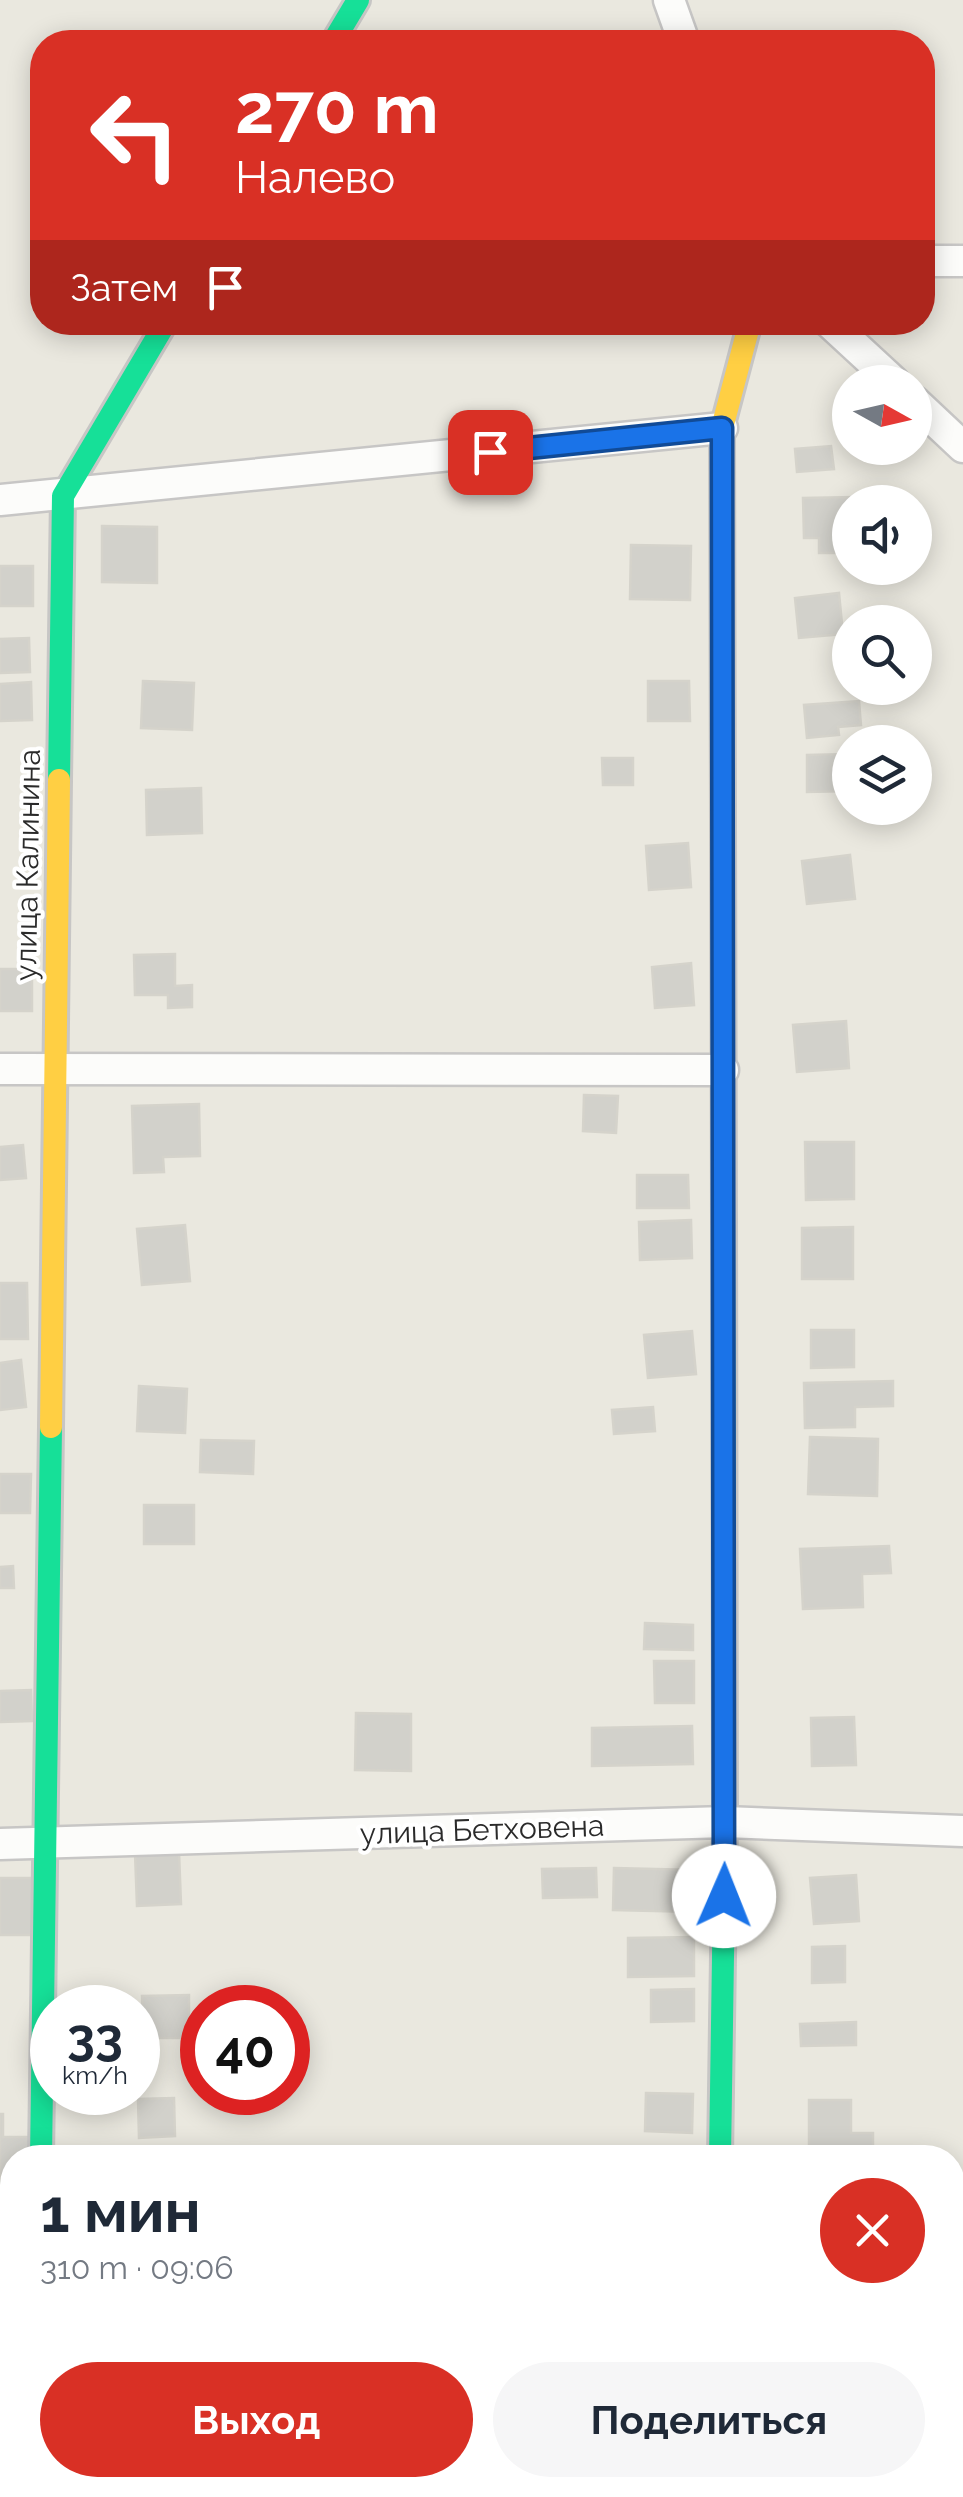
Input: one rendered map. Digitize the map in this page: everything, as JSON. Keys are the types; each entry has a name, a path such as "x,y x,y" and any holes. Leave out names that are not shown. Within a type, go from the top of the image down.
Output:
{"street":[{"path":"340,30 358,0"},
{"path":"669,0 680,30"},
{"path":"935,261 963,261"},
{"name":"улица Калинина","path":"41,2145 63,496 158,335"},
{"path":"720,2145 725,1822 722,428 747,335"},
{"path":"843,335 876,365"},
{"path":"932,418 963,447"},
{"path":"0,500 722,428"},
{"path":"0,1069 723,1070"},
{"name":"улица Бетховена","path":"0,1844 725,1822 963,1831"}],"building":[{"path":"831,446 834,469 797,472 795,449"},
{"path":"832,497 832,553 819,553 819,538 804,538 803,498"},
{"path":"102,526 157,527 157,583 102,582"},
{"path":"631,545 691,546 690,600 630,599"},
{"path":"0,566 33,566 33,606 0,606"},
{"path":"839,593 840,605 832,605 832,635 799,638 795,598"},
{"path":"29,638 30,672 0,673 0,639"},
{"path":"143,681 194,683 192,730 141,728"},
{"path":"648,681 689,681 690,721 648,721"},
{"path":"31,682 32,720 0,721 0,684"},
{"path":"804,705 859,705 861,725 832,725 832,736 807,738"},
{"path":"832,754 832,791 807,792 807,755"},
{"path":"602,758 633,758 633,785 603,785"},
{"path":"201,788 202,833 147,835 146,790"},
{"path":"688,843 691,887 649,890 646,846"},
{"path":"850,855 855,899 807,904 802,861"},
{"path":"175,954 175,986 192,985 192,1007 168,1008 168,995 135,995 134,955"},
{"path":"691,963 694,1005 655,1008 652,967"},
{"path":"0,969 32,969 32,1011 0,1011"},
{"path":"846,1021 849,1068 797,1072 793,1025"},
{"path":"584,1095 618,1096 616,1133 583,1131"},
{"path":"199,1104 200,1156 163,1157 164,1172 134,1173 132,1106"},
{"path":"805,1142 854,1142 854,1199 806,1200"},
{"path":"23,1145 26,1178 0,1180 0,1147"},
{"path":"637,1175 688,1175 689,1208 637,1208"},
{"path":"691,1220 692,1258 640,1260 639,1222"},
{"path":"185,1225 190,1281 142,1285 137,1229"},
{"path":"853,1227 853,1279 802,1279 802,1228"},
{"path":"0,1283 27,1283 28,1339 0,1339"},
{"path":"811,1330 854,1330 854,1367 811,1368"},
{"path":"692,1331 696,1374 648,1378 644,1335"},
{"path":"21,1360 26,1407 0,1410 0,1363"},
{"path":"893,1381 893,1406 855,1407 855,1427 805,1428 804,1383"},
{"path":"139,1386 187,1389 185,1433 137,1431"},
{"path":"653,1407 655,1431 614,1434 612,1410"},
{"path":"810,1437 878,1439 877,1496 808,1494"},
{"path":"201,1440 254,1441 253,1474 200,1472"},
{"path":"0,1474 31,1474 30,1513 0,1513"},
{"path":"144,1505 194,1505 194,1544 144,1544"},
{"path":"889,1546 891,1573 862,1574 863,1607 803,1609 800,1549"},
{"path":"13,1566 14,1588 0,1588 0,1567"},
{"path":"645,1623 693,1625 693,1650 644,1649"},
{"path":"654,1661 694,1661 694,1703 655,1703"},
{"path":"31,1690 32,1721 0,1722 0,1691"},
{"path":"356,1713 411,1714 411,1771 355,1770"},
{"path":"854,1717 856,1765 812,1766 811,1718"},
{"path":"692,1726 693,1764 592,1766 592,1728"},
{"path":"179,1852 181,1904 137,1906 135,1853"},
{"path":"596,1868 597,1897 543,1898 542,1869"},
{"path":"614,1868 696,1870 695,1912 613,1910"},
{"path":"856,1875 859,1921 814,1924 810,1878"},
{"path":"0,1878 33,1878 33,1935 0,1935"},
{"path":"694,1937 694,1976 628,1977 628,1938"},
{"path":"845,1946 845,1982 812,1983 812,1947"},
{"path":"694,1989 694,2021 651,2022 651,1990"},
{"path":"180,1995 180,2038 160,2038 160,1996"},
{"path":"856,2022 856,2045 801,2046 800,2024"},
{"path":"646,2093 693,2094 692,2133 645,2131"},
{"path":"160,2098 174,2098 175,2136 139,2138 138,2115 160,2115"},
{"path":"809,2100 851,2100 851,2133 873,2133 873,2145 809,2145"},
{"path":"3,2114 3,2137 29,2137 29,2145 0,2145"}],"traffic: fast":[{"path":"340,30 358,0"},
{"path":"59,780 63,496 158,335"},
{"path":"720,2145 725,1822 724,1219"},
{"path":"41,2145 51,1427"}],"traffic: slow":[{"path":"724,1219 722,428 747,335"},
{"path":"51,1427 59,780"}],"route":[{"path":"490,452 722,428 724,1896"}]}
